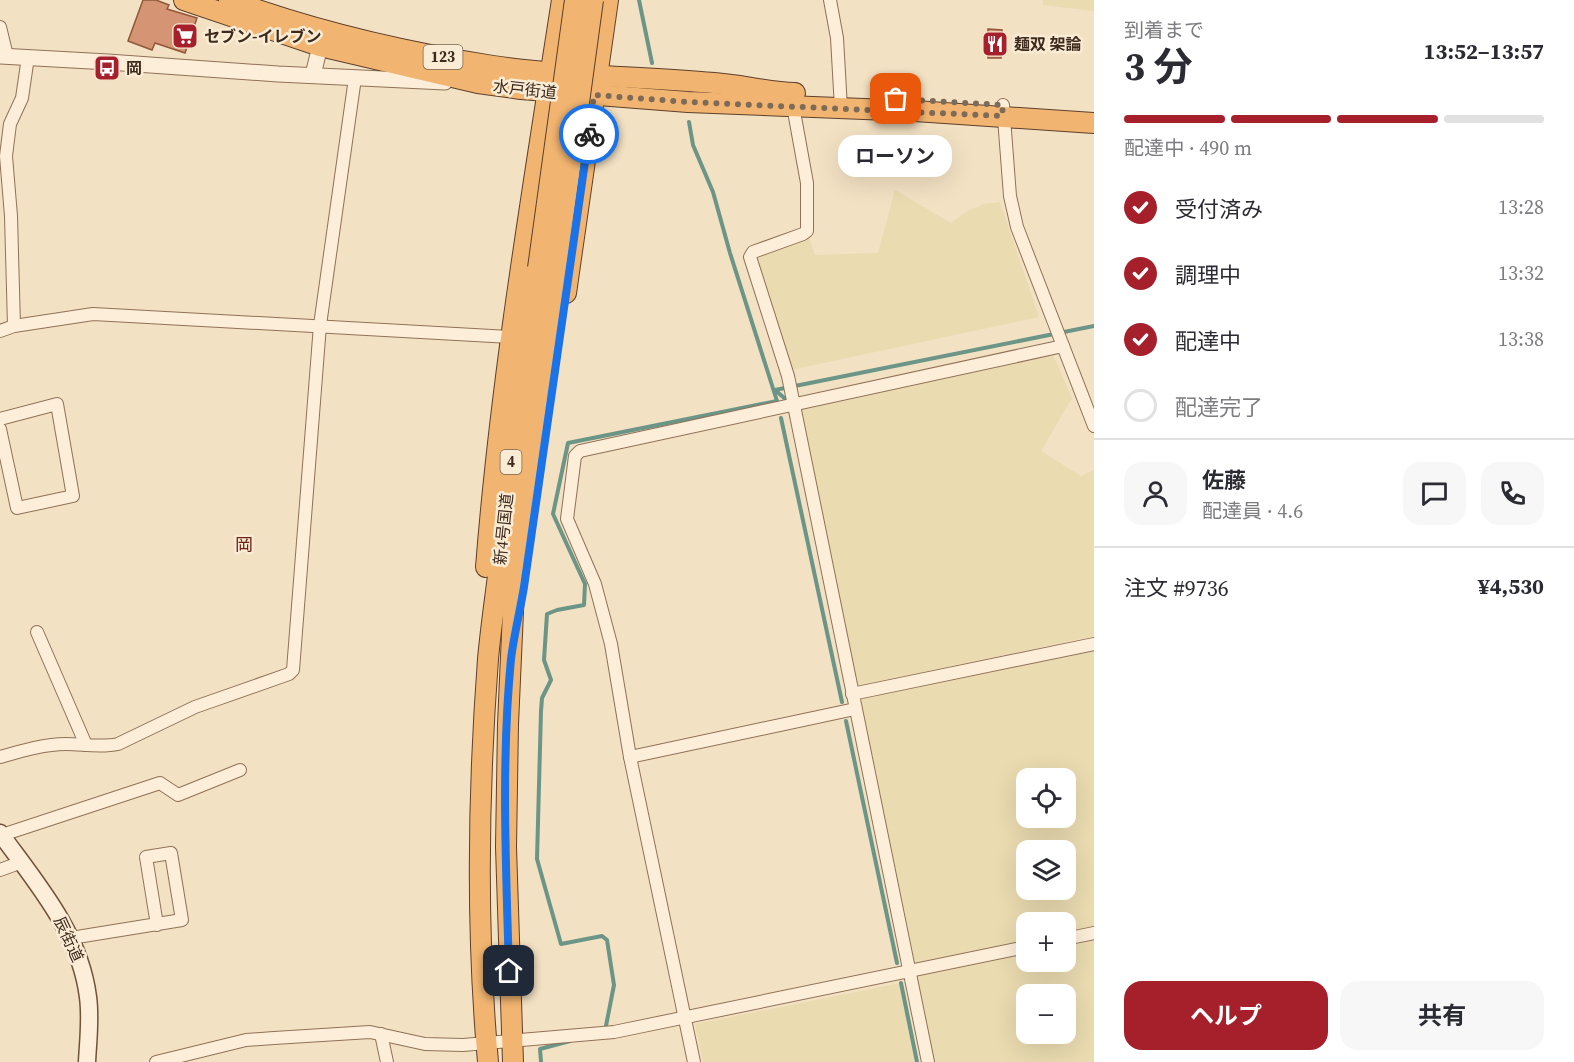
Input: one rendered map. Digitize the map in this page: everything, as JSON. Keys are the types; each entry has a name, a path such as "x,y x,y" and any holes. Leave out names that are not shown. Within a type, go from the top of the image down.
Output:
{"highway":[{"name":"水戸街道","path":"184,0 320,46 478,83 549,92 596,86 715,83 841,102 1003,110 1094,111"},
{"name":"水戸街道","path":"229,0 337,34 493,66 551,72 596,86 688,102 794,106 841,102"},
{"path":"489,657 484,587 494,467 562,0"},
{"name":"新4号国道","path":"513,1062 506,847 508,724 514,589 528,473 575,0"},
{"name":"新4号国道","path":"487,1053 480,844 482,757 489,657 510,470 593,0"},
{"path":"511,658 524,587 608,0"},
{"name":"水戸街道","path":"1003,110 1094,123"}],"main road":[{"name":"辰街道","path":"1,834 44,892 71,938 85,976 89,1000 87,1062"}],"street":[{"path":"830,0 837,38 841,102"},
{"path":"0,27 3,56 278,75 478,83"},
{"path":"313,75 320,46 337,34"},
{"path":"14,326 11,216 6,156 10,124 22,98 28,57"},
{"path":"0,757 32,748 64,744 105,747 118,744 195,707 289,674 293,670 320,325 355,78"},
{"path":"794,106 807,183 807,231 753,252 750,257 788,376 792,405 928,1062"},
{"path":"1003,110 1010,196 1017,227 1094,426"},
{"path":"0,330 93,314 512,337"},
{"path":"694,1062 630,757 611,644 595,584 567,519 574,456 580,451 1063,346"},
{"path":"0,419 57,404 73,496 17,508 0,429"},
{"path":"37,632 86,746"},
{"path":"852,694 1094,644"},
{"path":"630,757 855,709"},
{"path":"1,834 160,783 178,795 240,770"},
{"path":"71,938 157,925 182,920 171,853 146,857 157,925"},
{"path":"0,870 22,862"},
{"path":"1076,937 1094,933"},
{"path":"156,1062 246,1040 370,1032 425,1044 487,1053 512,1041 614,1032 1016,949"},
{"path":"381,1034 387,1062"}],"shaded area":[{"path":"1043,0 1094,0 1094,11 1043,5"},
{"path":"895,190 951,223 967,211 984,204 1000,202 1039,317 791,370 751,255 809,237 815,255 878,253"},
{"path":"1053,355 1072,398 1041,451 1081,476 1094,470 1094,636 857,686 801,409"},
{"path":"1094,650 1094,927 1076,931 1076,912 1016,912 1016,943 915,963 860,696"},
{"path":"1094,940 1094,1062 934,1062 917,976 1016,955 1016,972 1076,972 1076,944"},
{"path":"901,983 915,1062 703,1062 695,1024"}],"building":[{"path":"143,0 156,0 169,5 167,9 197,18 185,53 155,43 152,50 128,41"},
{"name":"麺双 架論","path":"988,29 1002,30 1001,58 988,58"}],"waterway":[{"path":"639,0 652,63"},
{"path":"689,122 693,145 713,192 777,401"},
{"path":"775,390 1094,326"},
{"path":"775,390 790,403"},
{"path":"605,1031 614,985 607,940 602,936 561,944 537,859 542,698 551,680 544,660 547,614 584,605 585,584 553,514 568,443 777,401"},
{"path":"781,418 842,702"},
{"path":"846,721 897,963"},
{"path":"901,983 917,1062"},
{"path":"541,1062 540,1049 570,1041"}],"way so far":[{"path":"589,134 594,95 688,102 1002,116 1003,105 896,99"}],"place":[{"name":"セブン-イレブン","path":"185,36"},
{"name":"麺双 架論","path":"995,44"},
{"name":"岡","path":"107,68"},
{"name":"ローソン","path":"896,99"}],"district":[{"name":"岡","path":"244,545"}],"route":[{"path":"509,971 506,847 511,658 524,587 589,134"}]}
